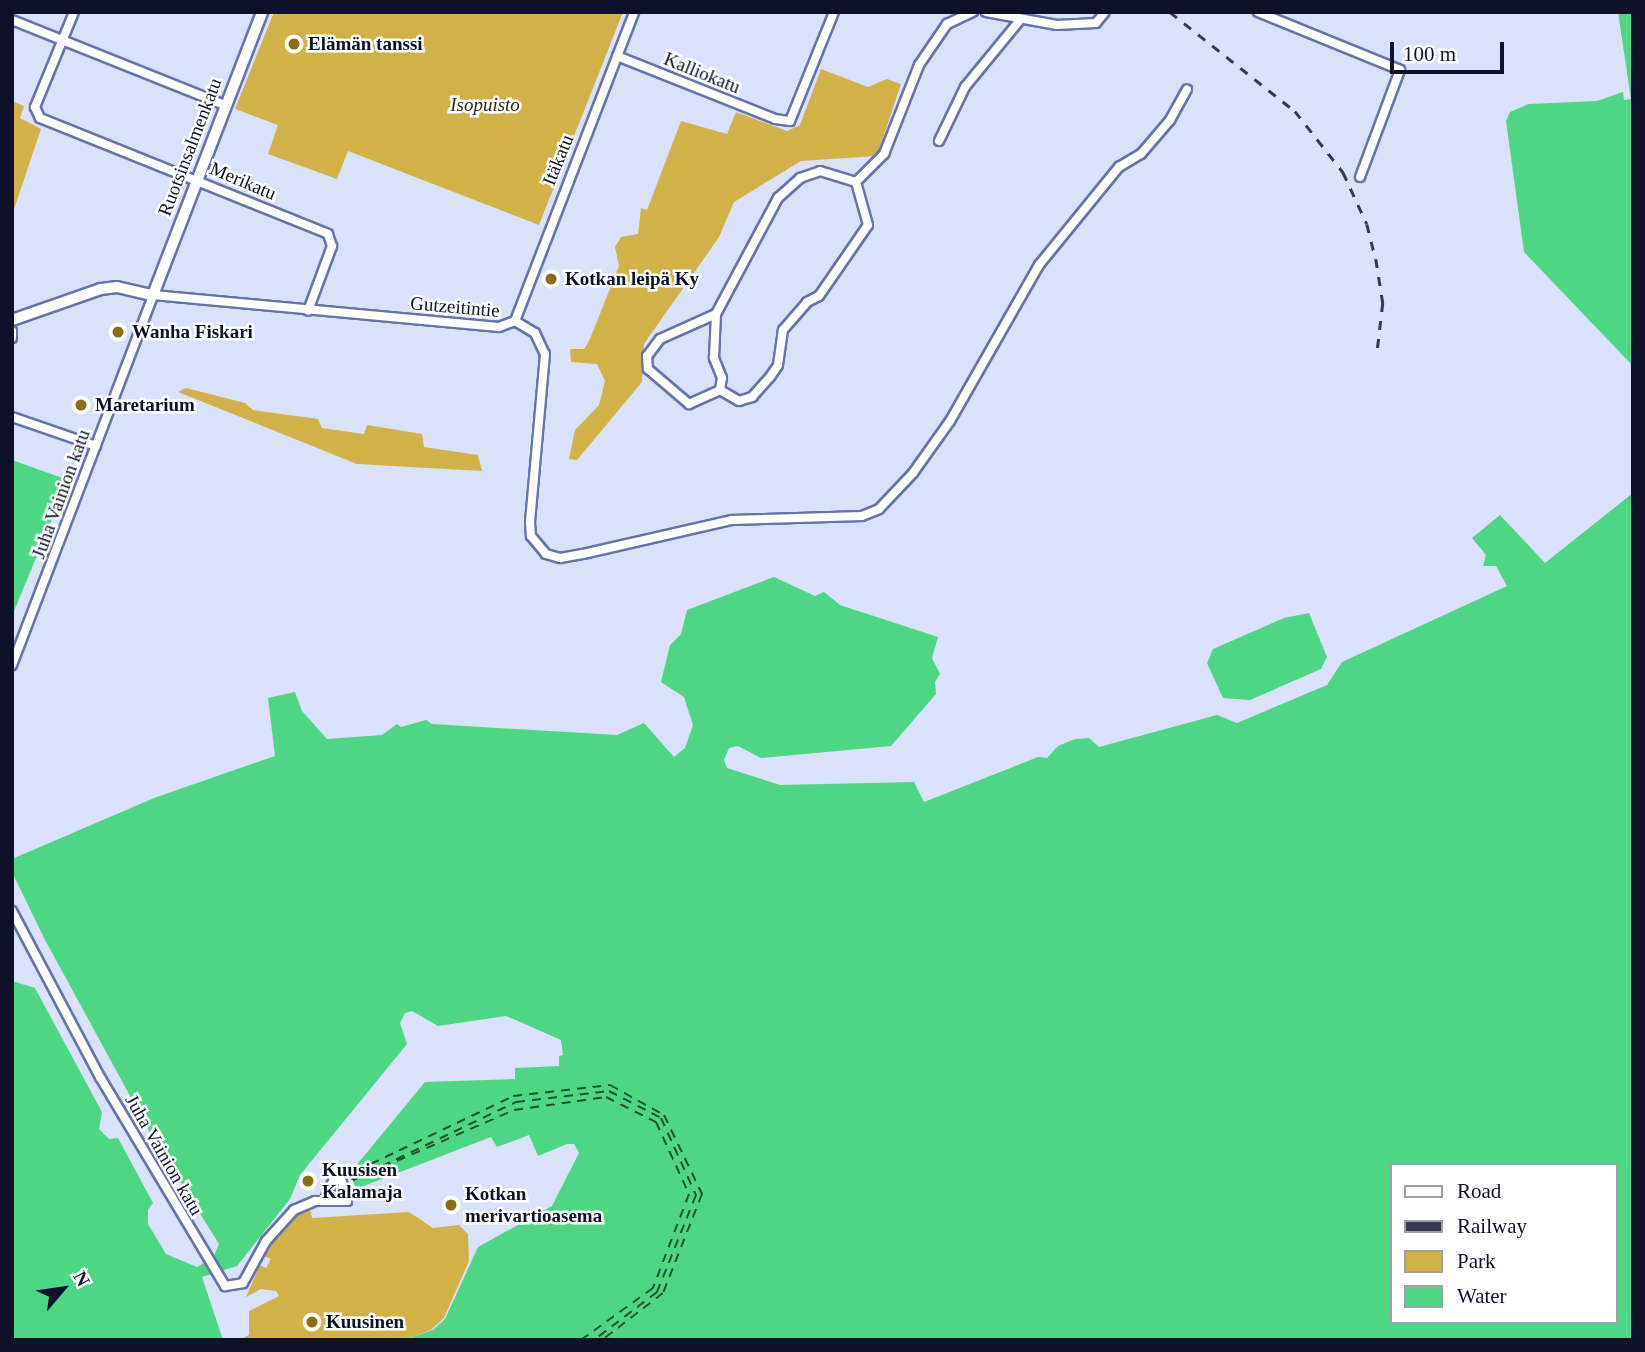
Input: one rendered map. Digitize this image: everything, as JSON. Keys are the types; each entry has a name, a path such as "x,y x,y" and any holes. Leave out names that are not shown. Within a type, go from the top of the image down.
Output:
{"street":[{"path":"63,41 74,12"},
{"name":"Ruotsinsalmenkatu","path":"153,295 261,12"},
{"name":"Itäkatu","path":"515,321 634,12"},
{"name":"Kalliokatu","path":"617,56 775,119 790,121 834,12"},
{"path":"856,182 884,153 933,40 947,24 973,12"},
{"path":"986,12 1057,25 1096,23 1104,12"},
{"path":"1258,12 1400,70 1360,177"},
{"path":"12,20 225,105"},
{"path":"939,141 965,88 1020,20"},
{"name":"Merikatu","path":"63,41 35,107 40,118 196,178 332,237 308,311"},
{"name":"Gutzeitintie","path":"153,295 500,328 515,321 540,339 546,361 530,522 535,543 546,554 560,558 732,520 862,516 879,509 913,473 950,421 1039,265 1119,167 1142,154 1181,107 1187,89"},
{"path":"720,390 714,358 716,314 778,198 800,178 820,171 856,182"},
{"path":"716,314 660,339 647,356 648,369 685,402 720,390 739,401 752,397 771,377 778,365 783,330 807,302 819,296 868,225 856,182"},
{"path":"12,320 101,289 153,295"},
{"name":"Juha Vainion katu","path":"12,665 153,295"},
{"path":"12,331 12,338"},
{"path":"12,417 96,446"},
{"name":"Juha Vainion katu","path":"12,911 100,1077 217,1277 225,1286 243,1283 266,1241 294,1210 325,1199"}],"green space":[{"name":"Isopuisto","path":"274,12 623,12 539,225 348,151 337,179 268,154 278,125 235,109"},
{"path":"821,69 868,87 887,79 901,84 877,156 801,161 734,202 719,237 644,344 642,382 577,460 569,459 575,430 599,405 605,381 597,364 571,362 570,349 584,349 590,339 619,266 615,247 621,237 638,234 641,208 647,210 681,121 727,134 736,112 787,131 800,125"},
{"path":"12,101 24,106 20,118 41,129 12,215"},
{"path":"186,388 245,403 253,410 318,419 322,428 364,434 367,425 422,434 424,447 478,455 482,471 357,464 178,392"},
{"path":"310,1209 312,1218 409,1212 433,1228 459,1225 468,1234 469,1261 444,1318 431,1330 404,1340 240,1340 249,1335 249,1311 279,1296 276,1291 261,1289 246,1297 260,1265 266,1268 271,1259 264,1256 269,1242 298,1212"}],"water":[{"path":"1618,12 1633,12 1633,366 1524,252 1506,121 1510,112 1529,104 1597,101 1623,92 1624,100 1631,99"},
{"path":"12,460 68,480 12,616"},
{"path":"1633,493 1633,1340 404,1340 433,1330 445,1319 478,1247 552,1206 579,1153 574,1144 567,1144 538,1156 529,1135 497,1147 491,1137 356,1189 350,1173 425,1082 515,1079 515,1068 559,1066 559,1056 563,1055 561,1040 506,1016 438,1026 412,1011 405,1013 400,1023 407,1044 300,1175 290,1199 237,1266 202,1277 223,1340 12,1340 12,981 35,988 102,1112 99,1129 109,1139 118,1138 153,1203 148,1210 148,1224 166,1254 197,1267 213,1258 219,1244 154,1140 44,938 12,872 12,859 154,798 275,756 268,698 295,692 302,711 327,739 382,735 397,724 401,727 426,720 432,724 617,735 644,723 674,757 685,748 693,725 684,697 661,682 670,645 681,634 687,610 774,577 815,596 824,592 840,605 938,637 932,658 940,674 935,682 936,694 891,746 761,758 738,746 729,748 724,760 727,768 780,785 914,782 924,802 1038,757 1047,758 1058,746 1075,739 1089,738 1099,747 1217,715 1237,723 1327,685 1342,662 1507,586 1496,566 1483,566 1486,555 1472,538 1500,515 1545,563"},
{"path":"1309,613 1327,657 1321,669 1250,700 1223,698 1207,663 1213,649 1284,618"}],"ferry route":[{"path":"352,1180 356,1171 513,1096 610,1085 664,1115 702,1194 663,1293 602,1340"},
{"path":"353,1180 516,1102 609,1091 661,1118 696,1195 657,1292 594,1340"},
{"path":"353,1180 514,1110 606,1097 656,1122 689,1194 653,1288 581,1340"}],"railway":[{"path":"1170,12 1295,111 1343,172 1367,224 1376,259 1383,303 1377,354"}],"place":[{"name":"Elämän tanssi","path":"294,44"},
{"name":"Kotkan leipä Ky","path":"551,279"},
{"name":"Wanha Fiskari","path":"118,332"},
{"name":"Maretarium","path":"81,405"},
{"name":"Kuusisen Kalamaja","path":"308,1181"},
{"name":"Kotkan merivartioasema","path":"451,1205"},
{"name":"Kuusinen","path":"312,1322"}]}
